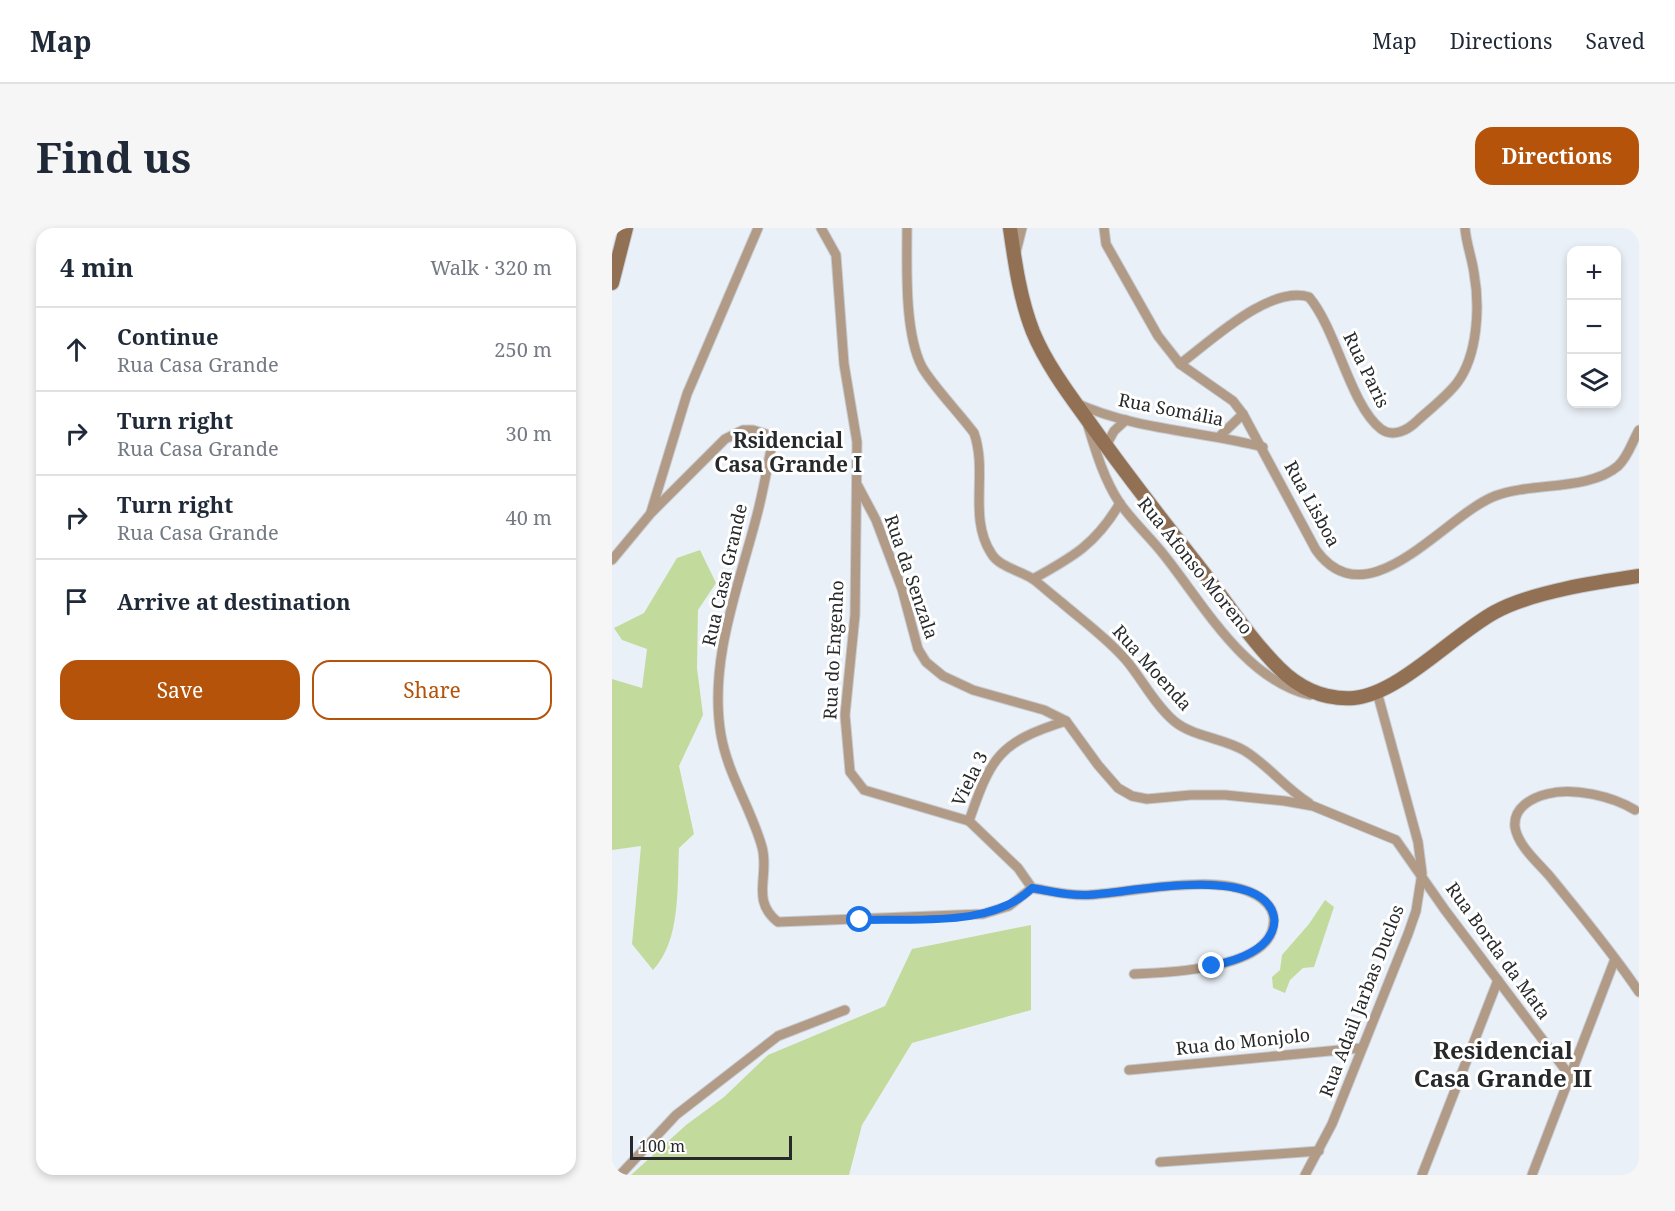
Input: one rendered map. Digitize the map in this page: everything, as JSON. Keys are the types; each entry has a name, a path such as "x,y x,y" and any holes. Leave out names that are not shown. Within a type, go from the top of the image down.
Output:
{"main road":[{"path":"612,283 626,228"},
{"name":"Rua Afonso Moreno","path":"1010,228 1013,260 1034,333 1074,402 1147,503 1279,668 1296,682 1324,696 1356,698 1377,692 1399,680 1468,628 1498,610 1524,600 1639,576"}],"street":[{"path":"651,513 687,394 758,228"},
{"name":"Rua da Senzala","path":"821,228 836,255 844,364 857,442 858,486 902,589 918,649 926,662 944,676 973,690 1044,710 1066,721 1098,765 1119,788 1132,796 1147,799 1225,795 1313,806 1396,840 1422,873"},
{"name":"Rua Moenda","path":"907,228 909,307 922,366 974,433 981,459 979,509 981,530 992,555 1000,563 1032,579 1125,659 1176,723 1245,752 1269,770 1290,791 1313,806"},
{"path":"1013,260 1022,228"},
{"name":"Rua Lisboa","path":"1104,228 1106,244 1158,336 1180,364 1233,401 1263,447 1294,510 1325,562 1351,573 1383,571 1495,495 1560,483 1589,481 1605,474 1619,465 1639,430"},
{"name":"Rua Paris","path":"1180,364 1242,318 1274,299 1299,294 1309,297 1331,334 1356,392 1372,420 1382,430 1402,432 1438,402 1457,383 1466,368 1472,346 1476,291 1464,229"},
{"name":"Rua Somália","path":"1074,402 1126,420 1220,436 1263,447"},
{"path":"1220,436 1243,414"},
{"name":"Rua Afonso Moreno","path":"1084,415 1105,476 1120,503 1249,659 1274,679 1298,692 1324,696"},
{"path":"1106,446 1114,431 1126,420"},
{"name":"Rua Casa Grande","path":"612,560 651,513 725,439 743,430 753,429 770,438 771,449 758,511 733,602 723,651 719,701 721,734 729,767 761,845 765,864 762,902 770,916 778,922 801,923 983,914 1009,906 1032,888"},
{"name":"Rua do Engenho","path":"858,486 855,615 845,715 850,772 864,790 969,821 1018,868 1032,888"},
{"path":"1032,579 1076,556 1093,542 1120,503"},
{"name":"Rua Adail Jarbas Duclos","path":"1305,1175 1332,1124 1408,934 1416,910 1422,873 1418,842 1377,692"},
{"name":"Viela 3","path":"969,821 988,772 1003,751 1024,736 1066,721"},
{"path":"1635,810 1595,796 1557,791 1526,801 1517,815 1515,827 1527,850 1616,959 1639,992"},
{"name":"Rua Borda da Mata","path":"1422,873 1445,910 1570,1076"},
{"path":"1032,888 1083,896 1217,885 1240,888 1254,893 1266,902 1273,912 1275,920 1271,934 1255,950 1239,958 1212,966 1167,973 1134,974"},
{"path":"1532,1175 1616,959"},
{"path":"1422,1175 1498,980"},
{"path":"620,1175 683,1109 778,1036 845,1010"},
{"name":"Rua do Monjolo","path":"1129,1070 1361,1048"},
{"path":"1160,1161 1319,1151"}],"green space":[{"path":"700,550 716,583 698,610 697,668 703,715 679,766 694,834 679,848 676,913 673,929 669,944 653,970 632,944 641,846 612,850 612,679 642,688 647,649 622,640 614,628 644,613 677,558"},
{"path":"1325,900 1334,907 1314,967 1303,968 1290,980 1285,993 1273,988 1272,977 1280,970 1282,955 1309,924"},
{"path":"1031,925 1031,1010 912,1043 862,1125 849,1175 631,1175 686,1125 724,1097 768,1055 885,1006 912,949"}],"district":[{"name":"Rsidencial Casa Grande I","path":"788,453"},
{"name":"Residencial Casa Grande II","path":"1503,1065"}],"route":[{"path":"860,920 983,914 1009,906 1032,888 1083,896 1170,887 1217,885 1240,888 1254,893 1266,902 1273,912 1275,920 1271,934 1255,950 1230,962 1212,966"}]}
